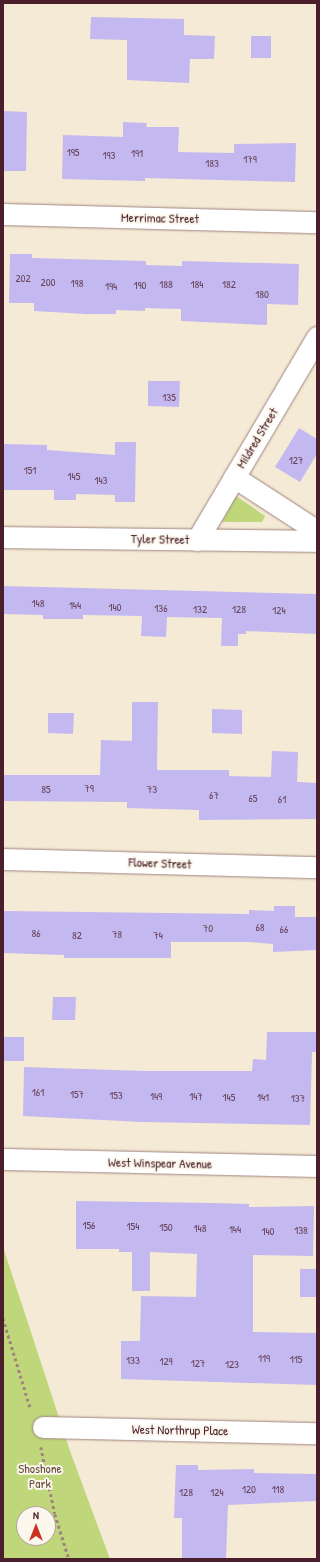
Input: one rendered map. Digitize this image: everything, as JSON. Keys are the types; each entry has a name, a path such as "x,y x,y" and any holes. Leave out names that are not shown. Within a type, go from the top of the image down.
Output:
{"street":[{"name":"Merrimac Street","path":"3,214 317,222"},
{"name":"Mildred Street","path":"197,540 317,337"},
{"path":"234,477 317,531"},
{"name":"Tyler Street","path":"3,537 317,541"},
{"name":"Flower Street","path":"3,859 317,867"},
{"name":"West Winspear Avenue","path":"3,1159 317,1166"},
{"name":"West Northrup Place","path":"43,1427 317,1433"}],"green space":[{"path":"236,496 265,516 262,522 222,522"},
{"name":"Shoshone Park","path":"3,1247 70,1451 110,1559 3,1559"}],"building":[{"path":"91,17 184,19 184,35 215,36 214,59 190,59 189,83 127,80 127,40 90,39"},
{"path":"251,36 271,36 271,58 251,58"},
{"path":"3,111 27,112 26,171 3,171"},
{"path":"123,122 147,123 146,127 179,127 178,152 234,153 234,144 296,143 295,182 145,178 145,181 62,179 63,135 123,137"},
{"path":"10,254 32,254 32,258 146,261 146,265 182,266 182,261 299,264 298,305 267,304 267,325 181,321 181,309 145,308 145,311 116,310 116,314 34,311 34,303 9,303"},
{"path":"148,381 180,381 179,407 148,406"},
{"path":"299,428 317,439 317,454 300,482 275,467"},
{"path":"115,442 136,442 135,502 115,502 115,495 76,494 76,500 54,500 54,490 3,490 3,444 47,445 47,450 115,455"},
{"path":"3,586 317,594 317,634 246,631 246,634 238,634 238,646 221,646 222,618 167,617 166,637 141,636 142,616 83,615 83,619 43,619 43,615 3,614"},
{"path":"132,702 158,702 157,770 229,770 229,776 271,777 272,751 298,752 297,782 317,783 317,819 199,820 199,810 127,808 127,802 3,801 3,775 100,775 101,740 132,741"},
{"path":"212,709 242,710 242,734 212,733"},
{"path":"48,713 74,713 73,734 48,733"},
{"path":"274,906 295,906 295,917 317,917 317,950 273,952 273,944 249,942 171,942 171,958 64,958 64,955 3,953 3,911 249,914 249,910 274,911"},
{"path":"53,997 76,997 75,1020 52,1020"},
{"path":"267,1032 317,1032 317,1052 312,1052 310,1125 142,1122 23,1116 24,1067 144,1071 252,1071 253,1059 266,1060"},
{"path":"3,1037 24,1037 24,1061 3,1061"},
{"path":"76,1201 249,1204 249,1207 314,1206 313,1256 253,1255 253,1332 317,1333 317,1385 121,1379 121,1341 140,1341 141,1296 196,1297 197,1254 150,1252 150,1291 132,1291 132,1252 119,1252 119,1249 76,1249"},
{"path":"300,1269 317,1269 317,1297 300,1297"},
{"path":"176,1465 198,1465 198,1470 254,1469 254,1473 317,1474 317,1501 228,1505 226,1559 182,1559 182,1518 174,1518"}]}
